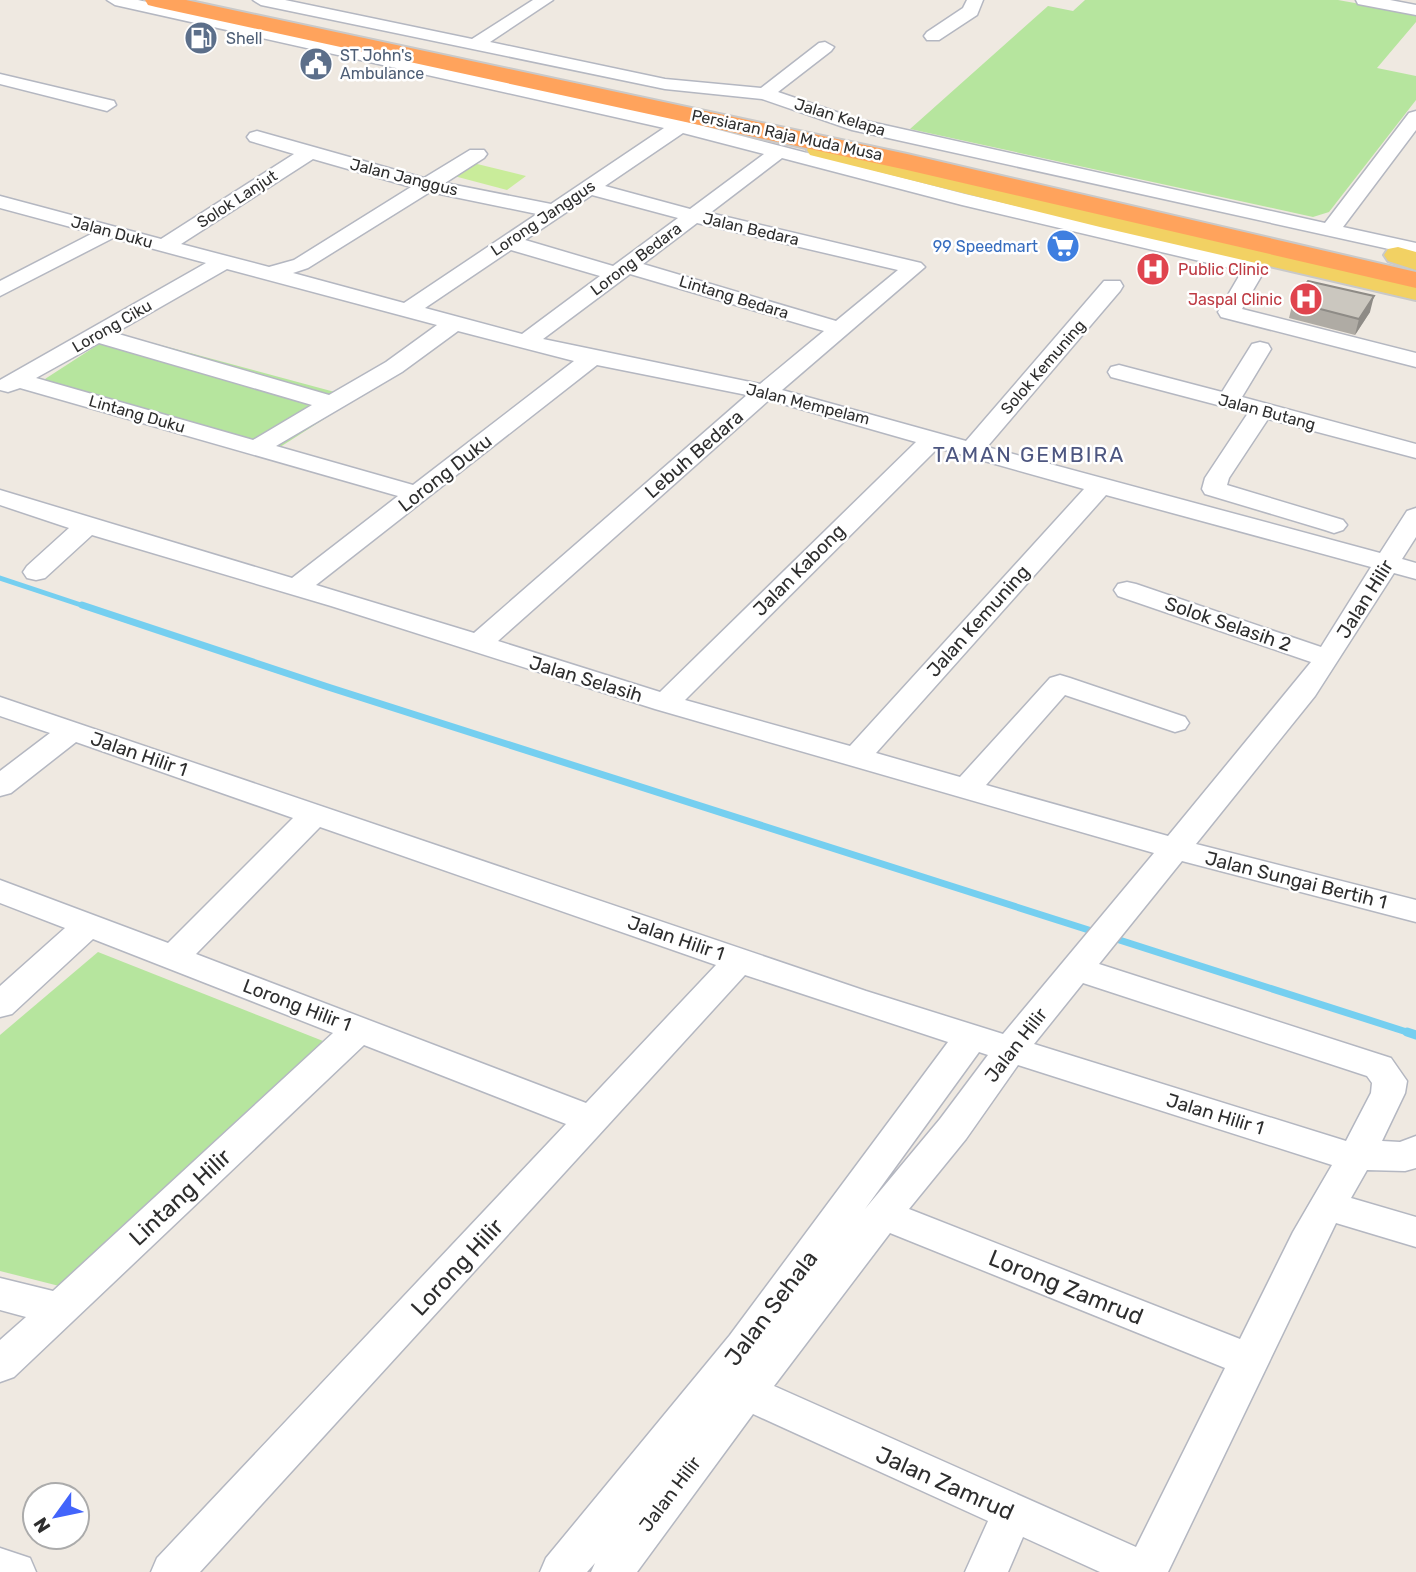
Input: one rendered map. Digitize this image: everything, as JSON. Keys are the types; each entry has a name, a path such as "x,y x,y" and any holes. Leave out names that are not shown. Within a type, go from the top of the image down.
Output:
{"highway":[{"name":"Persiaran Raja Muda Musa","path":"156,0 281,33 643,98"},
{"name":"Persiaran Raja Muda Musa","path":"207,0 911,159 1416,282"},
{"path":"643,98 688,98 1228,213 1412,257"},
{"name":"Persiaran Raja Muda Musa","path":"911,159 1412,257"}],"main road":[{"path":"643,98 740,130 1096,224 1416,292"},
{"path":"1255,268 1302,266"},
{"path":"1376,283 1416,282"}],"street":[{"path":"115,0 281,33 773,156 961,199 1096,224 1255,268 1229,312 1416,360"},
{"name":"Jalan Kelapa","path":"261,0 665,83 765,94 852,124 1228,213 1330,230 1412,257"},
{"path":"475,44 545,0"},
{"path":"933,36 971,11 975,0"},
{"path":"1364,0 1416,10"},
{"path":"765,94 825,47"},
{"path":"0,79 107,105"},
{"path":"1330,230 1416,117"},
{"name":"Lorong Janggus","path":"407,311 671,131"},
{"name":"Jalan Janggus","path":"257,138 426,185 553,211"},
{"name":"Solok Lanjut","path":"164,246 310,152"},
{"path":"269,274 300,264 477,154"},
{"name":"Lorong Bedara","path":"525,342 773,156"},
{"name":"Jalan Bedara","path":"589,188 694,216 914,267"},
{"name":"Jalan Duku","path":"0,202 224,262"},
{"path":"0,290 110,232"},
{"name":"Lintang Bedara","path":"508,242 622,270 839,330"},
{"name":"Jalan Mempelam","path":"224,262 453,324 592,358 765,391 1100,486 1416,571"},
{"name":"Lorong Ciku","path":"9,385 224,262"},
{"name":"Lebuh Bedara","path":"477,645 765,391 914,267"},
{"name":"Solok Kemuning","path":"973,448 1112,286"},
{"path":"256,448 394,367 453,324"},
{"path":"97,335 331,403"},
{"path":"1228,401 1260,349"},
{"name":"Lorong Duku","path":"297,587 592,358"},
{"name":"Jalan Butang","path":"1119,372 1416,451"},
{"name":"Lintang Duku","path":"9,385 256,448 417,494"},
{"path":"1262,410 1217,478 1214,489 1334,525"},
{"name":"Jalan Kabong","path":"664,703 934,438"},
{"name":"Jalan Kemuning","path":"857,756 1100,486"},
{"name":"Jalan Selasih","path":"0,497 664,703 1176,849"},
{"name":"Jalan Hilir","path":"612,1572 746,1392 883,1214 953,1129 1010,1050 1107,935 1328,658 1416,516"},
{"path":"36,572 88,526"},
{"name":"Solok Selasih 2","path":"1127,590 1328,658"},
{"path":"967,788 1060,684 1175,723"},
{"name":"Jalan Hilir 1","path":"0,706 740,960 1010,1050 1355,1158"},
{"path":"0,786 72,731"},
{"path":"173,958 314,814"},
{"name":"Jalan Sungai Bertih 1","path":"1176,849 1416,911"},
{"name":"Lorong Hilir 1","path":"0,891 594,1120"},
{"path":"0,1005 89,925"},
{"name":"Lorong Hilir","path":"172,1572 740,960"},
{"path":"1076,969 1379,1067 1390,1081 1388,1093 1306,1244 1146,1572"},
{"name":"Lintang Hilir","path":"0,1365 359,1029"},
{"name":"Jalan Sehala","path":"561,1572 744,1347 971,1037"},
{"path":"1355,1158 1375,1154 1405,1157 1416,1150"},
{"path":"1328,1206 1416,1231"},
{"name":"Lorong Zamrud","path":"883,1214 1250,1360"},
{"path":"0,1294 60,1309"},
{"name":"Jalan Zamrud","path":"746,1392 1146,1572"},
{"path":"986,1572 1013,1514"},
{"path":"0,1568 15,1572"}],"green space":[{"path":"1085,0 1338,0 1416,14 1416,22 1377,68 1416,76 1416,100 1329,212 1313,217 910,129 1048,6 1073,11"},
{"path":"473,163 526,176 507,190 454,176"},
{"path":"116,333 357,398 266,456 28,390"},
{"path":"98,952 323,1041 75,1290 0,1271 0,1035"}],"building":[{"path":"1308,281 1374,296 1359,319 1293,302"}],"waterway":[{"path":"0,578 87,607"},
{"path":"82,605 328,687 1098,933"},
{"path":"1110,937 1413,1034"},
{"path":"1407,1032 1413,1034"}],"place":[{"name":"Shell","path":"201,38"},
{"name":"ST John's Ambulance","path":"316,64"},
{"name":"99 Speedmart","path":"1063,246"},
{"name":"Public Clinic","path":"1153,269"},
{"name":"Jaspal Clinic","path":"1306,299"}],"district":[{"name":"TAMAN GEMBIRA","path":"1029,454"}]}
